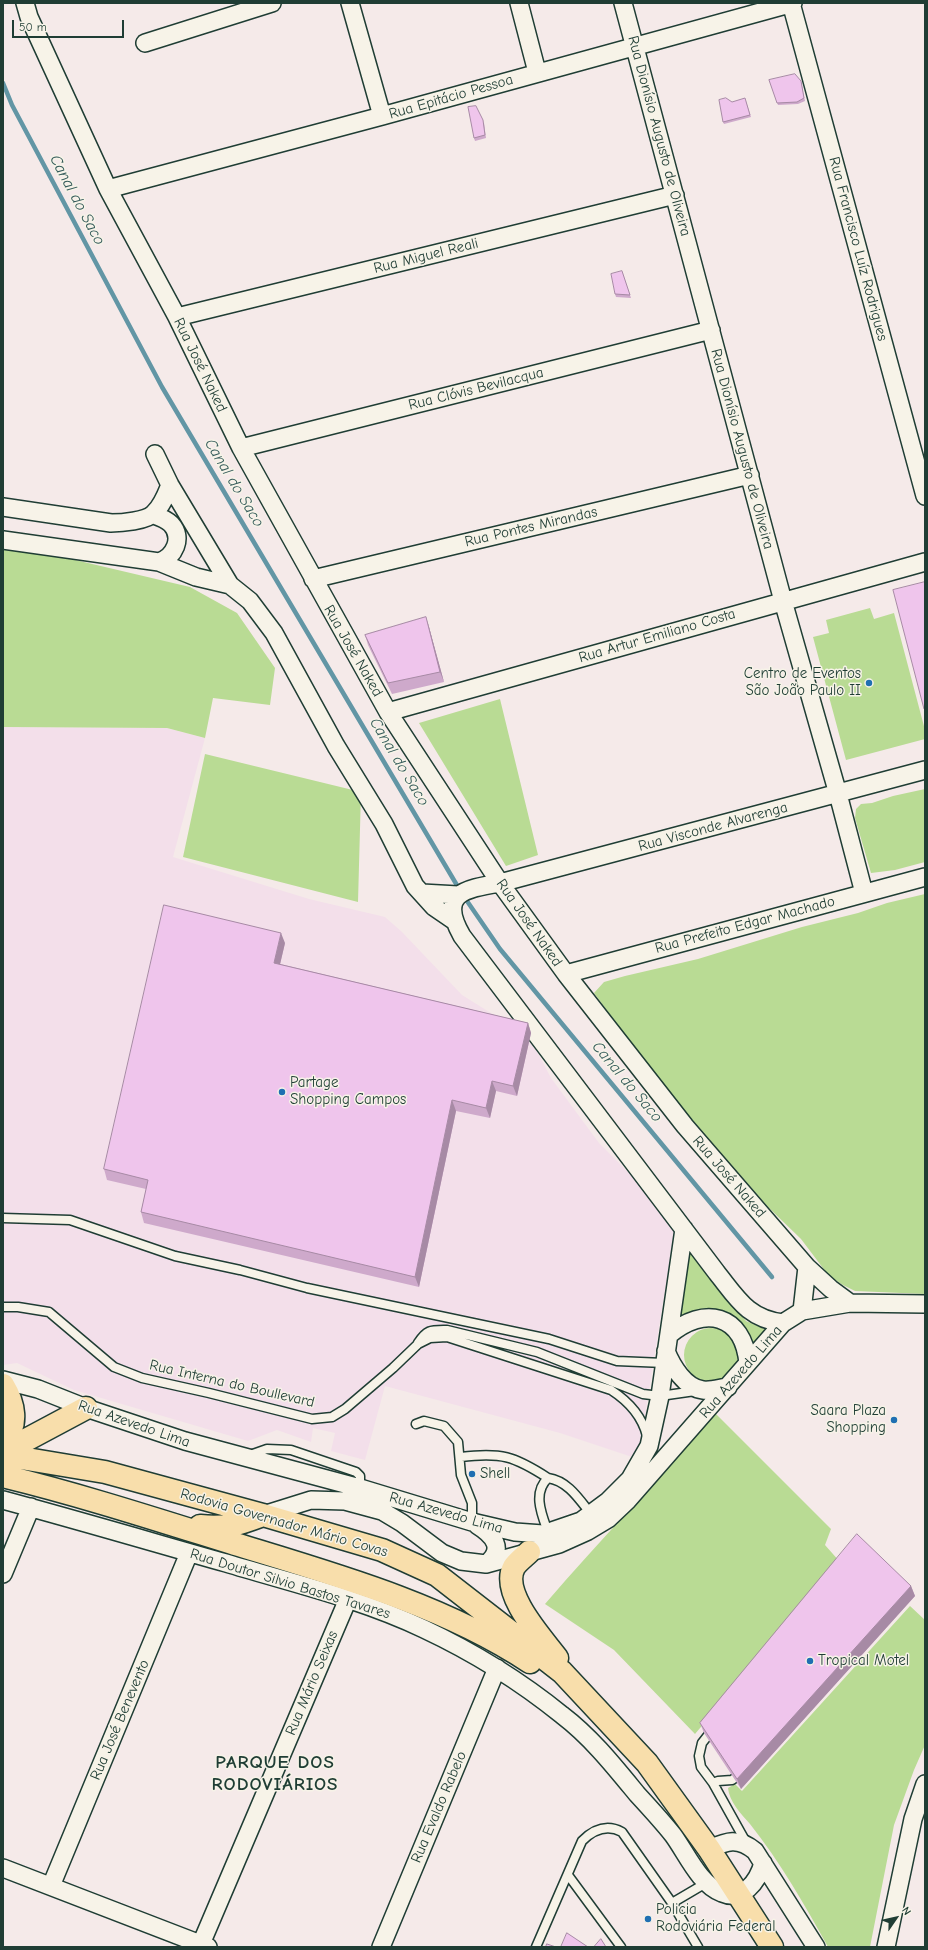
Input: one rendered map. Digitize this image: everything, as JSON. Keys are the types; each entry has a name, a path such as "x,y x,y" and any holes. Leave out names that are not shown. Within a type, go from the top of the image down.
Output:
{"highway":[{"path":"3,1385 10,1397 14,1410 13,1424 8,1437 3,1442"},
{"path":"3,1446 26,1440 86,1408"},
{"name":"Rodovia Governador Mário Covas","path":"3,1455 105,1472 263,1515 382,1550 437,1575 562,1672 647,1763 709,1849 772,1947"},
{"name":"Rodovia Governador Mário Covas","path":"3,1476 119,1508 351,1579 458,1622 512,1650 590,1702"},
{"path":"119,1508 145,1510 200,1526 217,1528 237,1525 263,1515"},
{"path":"529,1552 514,1567 510,1584 524,1616 590,1702"}],"street":[{"name":"Rua José Naked","path":"25,3 29,17 108,189 177,317 241,448 388,712 500,883 566,974 685,1126 807,1267 831,1289 850,1303"},
{"path":"145,43 272,3"},
{"path":"350,3 382,116"},
{"path":"519,3 537,72"},
{"name":"Rua Dionísio Augusto de Oliveira","path":"623,3 783,601 838,794 864,893"},
{"name":"Rua Epitácio Pessoa","path":"108,189 382,116 537,72 792,3"},
{"name":"Rua Francisco Luíz Rodrigues","path":"792,3 925,496"},
{"name":"Rua Miguel Reali","path":"177,317 675,195"},
{"name":"Rua Clóvis Bevilacqua","path":"241,448 711,330"},
{"path":"155,454 170,485 230,585 250,601 274,633 336,746 384,824 415,886 434,907 453,920 466,943 740,1302 757,1316 783,1323"},
{"name":"Rua Pontes Mirandas","path":"313,579 750,475"},
{"path":"3,507 111,523 128,522 154,514 164,500 170,485"},
{"path":"154,514 172,525 177,540 176,548 172,554 166,560 159,562"},
{"path":"3,540 159,562 196,577 230,585"},
{"name":"Rua Artur Emiliano Costa","path":"388,712 925,562"},
{"name":"Rua Visconde Alvarenga","path":"458,895 477,886 500,883 925,770"},
{"name":"Rua Prefeito Edgar Machado","path":"566,974 925,877"},
{"path":"422,893 458,895 453,907 453,920"},
{"name":"Rua Azevedo Lima","path":"3,1380 38,1389 86,1408 185,1441 243,1458 360,1488 472,1522 515,1532 543,1534 581,1521 608,1501 630,1479 649,1446 660,1396 684,1229"},
{"path":"802,1311 807,1267"},
{"name":"Rua Azevedo Lima","path":"263,1515 311,1500 345,1501 382,1511 402,1523 442,1553 461,1561 486,1564 559,1544 588,1531 608,1519 653,1473 783,1323 802,1311 850,1303 925,1304"},
{"path":"728,1387 701,1390 687,1382 675,1371 666,1350 691,1320 705,1318 718,1320 729,1324 743,1340 747,1349 748,1363"},
{"name":"Rua Doutor Silvio Bastos Tavares","path":"3,1500 348,1599 423,1628 497,1668 564,1716 607,1757 672,1835 706,1883 724,1895 739,1895"},
{"path":"3,1574 31,1507"},
{"path":"472,1522 493,1538 497,1549 494,1558 486,1564"},
{"name":"Rua José Benevento","path":"51,1886 189,1553"},
{"name":"Rua Mário Seixas","path":"204,1945 348,1599"},
{"name":"Rua Evaldo Rabelo","path":"382,1947 497,1668"},
{"path":"886,1947 913,1819 925,1784"},
{"path":"709,1849 727,1842 741,1842 748,1845 755,1851 816,1947"},
{"path":"739,1895 755,1882 763,1863"},
{"path":"3,1868 204,1945"}],"lane":[{"path":"3,1218 70,1220 175,1256 240,1270 307,1288 549,1340 617,1361 666,1350"},
{"name":"Rua Interna do Boullevard","path":"3,1307 18,1307 49,1312 114,1367 142,1378 312,1419 332,1417 345,1409 418,1344 437,1336 460,1340 611,1390 619,1395 638,1415 645,1428 649,1446"},
{"path":"418,1344 425,1332 433,1330 447,1330 537,1352 643,1394 660,1396 701,1390"},
{"path":"416,1424 424,1421 444,1426 458,1442 461,1457 461,1475 472,1503 472,1522"},
{"path":"461,1457 499,1455 523,1462 548,1478 557,1479 570,1489 591,1514"},
{"path":"548,1478 543,1482 538,1503 548,1532"},
{"path":"721,1720 702,1743 699,1756 701,1766 713,1783 748,1845"},
{"path":"713,1783 732,1780 743,1772 748,1766"},
{"path":"536,1947 582,1841 590,1834 605,1827 614,1828 622,1832 672,1903 698,1947"},
{"path":"568,1874 621,1947"},
{"path":"672,1903 706,1883"}],"shaded area":[{"name":"Partage Shopping Campos","path":"3,727 167,728 205,738 173,857 309,899 385,917 402,932 462,995 515,1028 532,1032 532,1042 551,1078 599,1143 676,1220 638,1459 560,1433 385,1386 365,1460 331,1451 335,1433 313,1428 311,1442 277,1430 248,1441 74,1390 17,1363 3,1365"}],"green space":[{"path":"3,543 190,587 237,613 275,668 270,705 213,698 205,738 167,728 3,727"},
{"name":"Centro de Eventos São João Paulo II","path":"870,608 874,619 894,613 925,730 925,739 846,760 813,637 829,633 826,620"},
{"path":"500,699 538,855 506,866 419,723"},
{"path":"205,754 361,792 358,902 183,857"},
{"path":"925,789 925,862 895,870 871,873 855,818 856,809 861,804 872,803 893,796"},
{"path":"925,894 925,1294 855,1291 829,1276 801,1239 768,1207 662,1085 594,993 604,982 698,959 802,927"},
{"path":"687,1247 746,1321 769,1331 754,1347 748,1332 736,1319 724,1313 708,1308 677,1318"},
{"path":"706,1328 716,1328 726,1332 734,1340 738,1350 738,1360 734,1370 726,1378 716,1382 706,1382 696,1378 688,1370 684,1360 684,1350 688,1340 696,1332"},
{"path":"714,1412 831,1529 825,1545 840,1562 695,1734 614,1650 545,1604 673,1462"},
{"path":"910,1606 925,1620 925,1745 914,1770 894,1825 870,1947 828,1947 782,1869 761,1838 739,1812 731,1798 728,1788 735,1784 742,1791"}],"building":[{"path":"795,74 801,81 804,98 797,102 777,103 769,80"},
{"path":"726,98 732,102 745,98 750,115 723,122 719,100"},
{"path":"476,106 483,120 485,135 474,138 468,107"},
{"path":"622,271 630,295 615,294 611,274"},
{"path":"925,582 925,709 924,709 893,590"},
{"path":"426,617 440,672 388,683 365,635"},
{"path":"164,905 281,933 274,963 528,1023 513,1086 492,1081 486,1108 452,1100 415,1277 141,1212 148,1180 104,1169"},
{"name":"Tropical Motel","path":"857,1534 911,1586 737,1779 700,1723"},
{"path":"567,1933 588,1947 561,1947"},
{"path":"601,1939 606,1947 594,1947"},
{"path":"547,1944 556,1947 546,1947"}],"waterway":[{"name":"Canal do Saco","path":"3,83 12,105 162,387 458,887"},
{"name":"Canal do Saco","path":"467,901 500,949 772,1277"}],"place":[{"name":"Centro de Eventos São João Paulo II","path":"869,683"},
{"name":"Partage Shopping Campos","path":"282,1092"},
{"name":"Saara Plaza Shopping","path":"894,1420"},
{"name":"Shell","path":"472,1474"},
{"name":"Tropical Motel","path":"810,1661"},
{"name":"Policia Rodoviária Federal","path":"648,1919"}],"district":[{"name":"PARQUE DOS RODOVIÁRIOS","path":"275,1774"}]}
